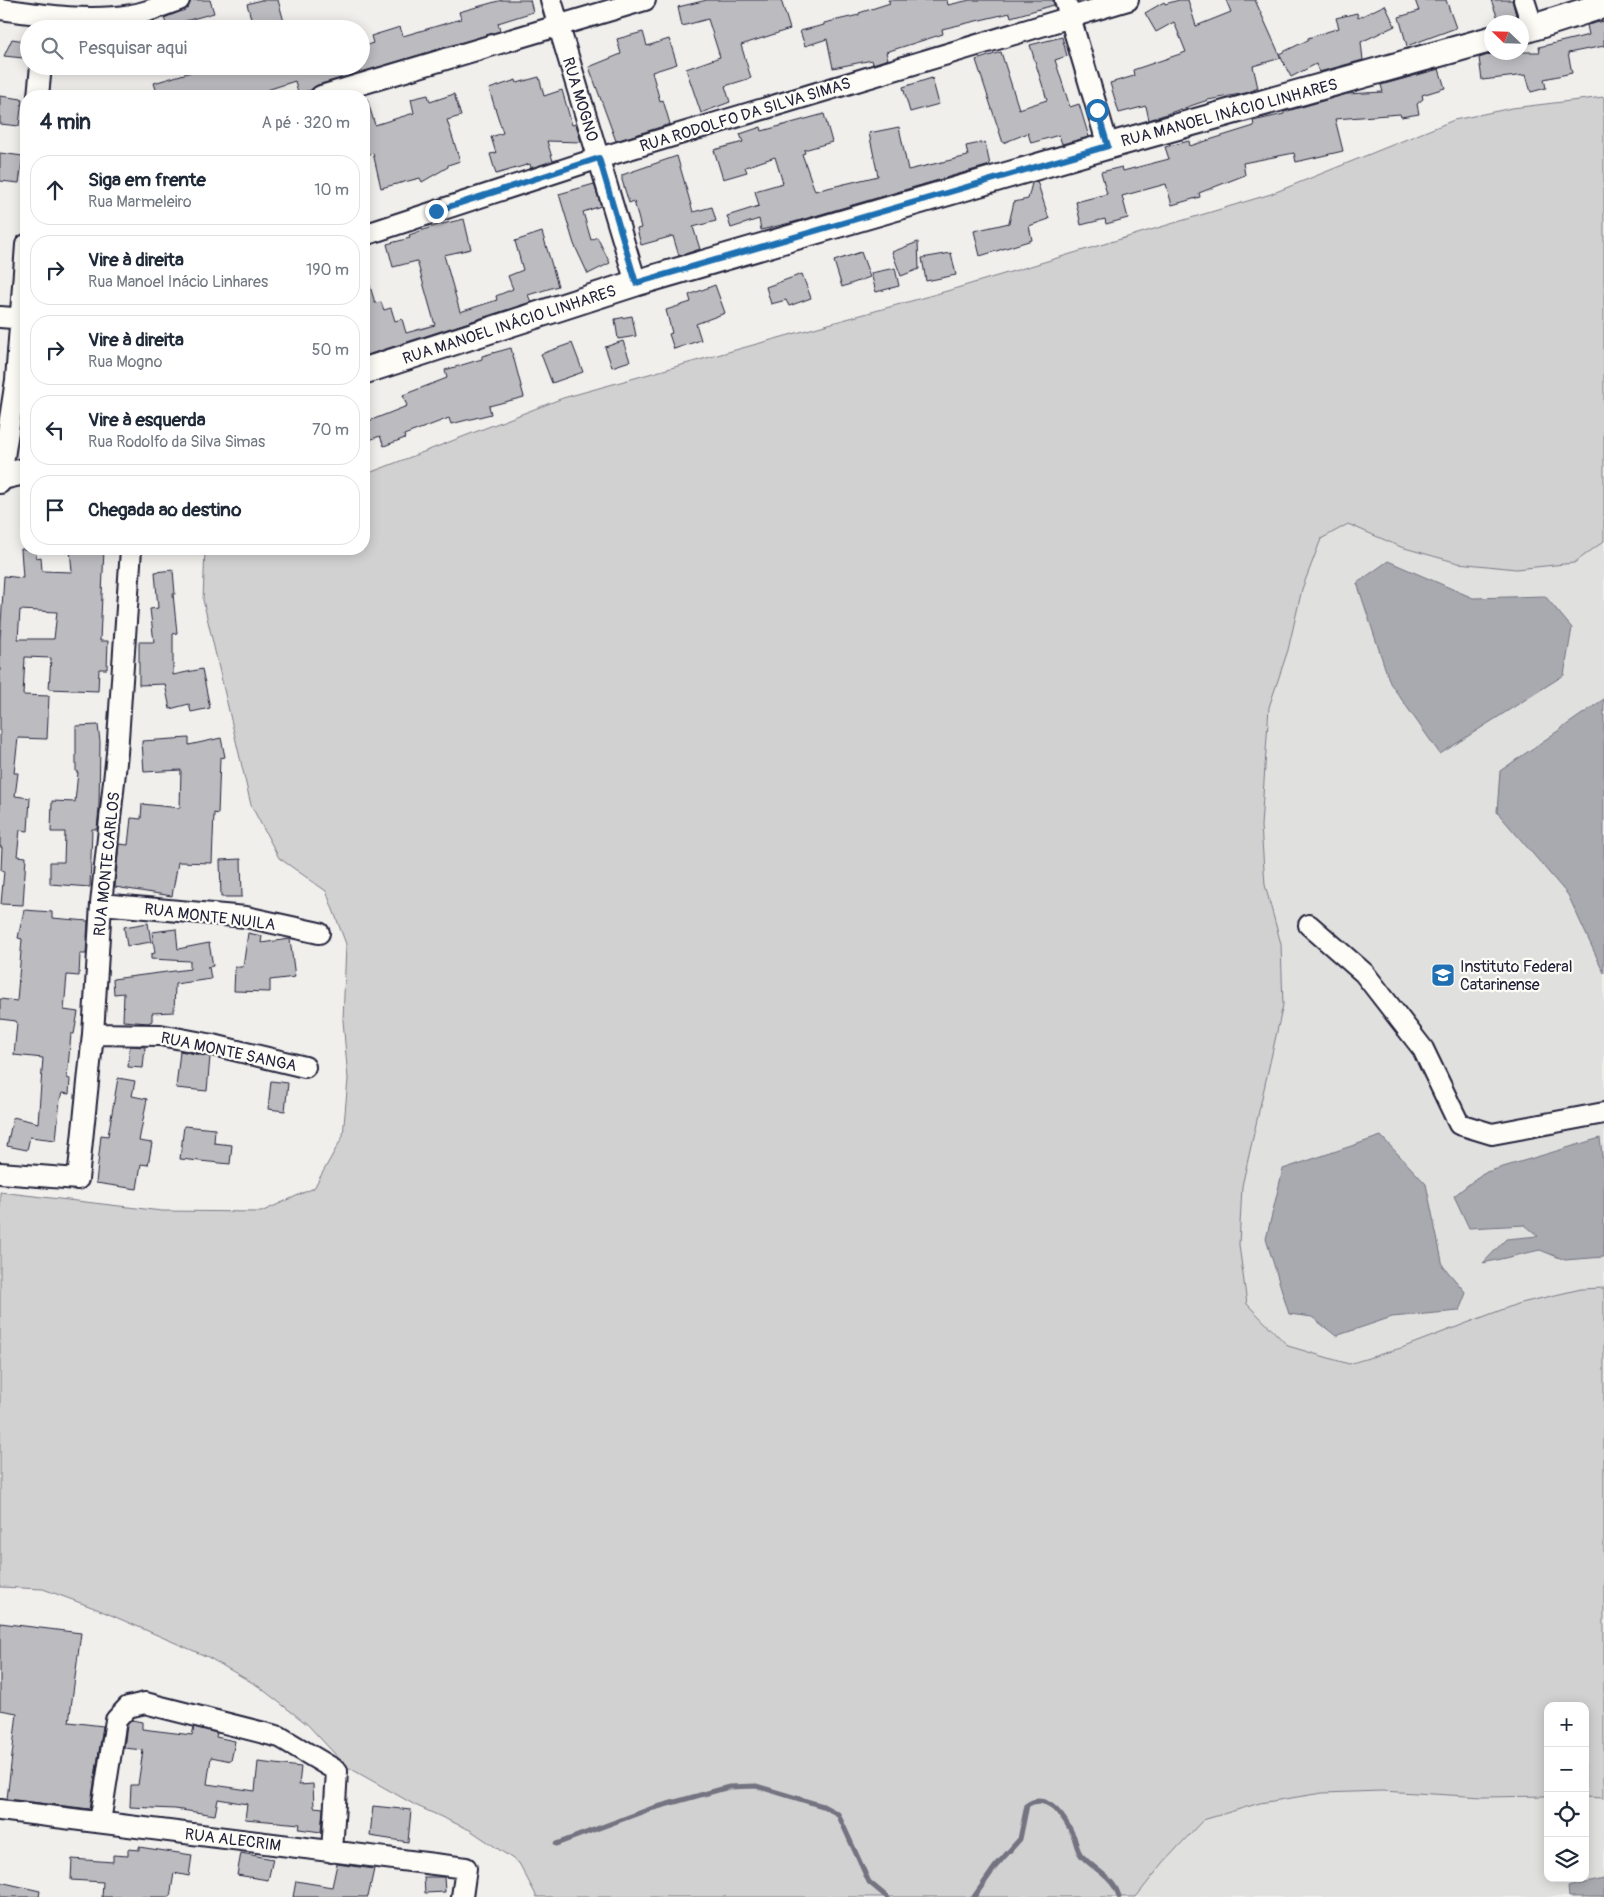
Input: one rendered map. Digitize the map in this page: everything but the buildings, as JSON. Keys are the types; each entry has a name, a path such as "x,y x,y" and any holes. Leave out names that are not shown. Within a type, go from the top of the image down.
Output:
{"main road":[{"path":"1529,29 1604,5"},
{"name":"RUA MANOEL INÁCIO LINHARES","path":"370,369 636,283 1108,146 1484,41"},
{"path":"0,477 20,472"}],"street":[{"path":"0,9 46,15 93,18 132,15 179,0"},
{"name":"RUA MOGNO","path":"551,0 636,283"},
{"path":"342,90 645,0"},
{"name":"RUA RODOLFO DA SILVA SIMAS","path":"370,233 1067,9 1128,0"},
{"path":"1524,0 1526,15"},
{"path":"1067,9 1108,146"},
{"path":"39,90 40,75"},
{"path":"0,316 20,318"},
{"path":"0,483 20,350"},
{"name":"RUA MONTE CARLOS","path":"0,1173 78,1179 93,1034 101,904 117,753 131,555"},
{"name":"RUA MONTE NUILA","path":"101,904 246,917 319,932"},
{"path":"1309,925 1364,974 1423,1049 1459,1124 1492,1134 1604,1113"},
{"name":"RUA MONTE SANGA","path":"93,1034 160,1035 213,1045 305,1067"},
{"path":"100,1822 116,1720 128,1708 145,1703 280,1737 337,1771 332,1852"},
{"name":"RUA ALECRIM","path":"0,1810 466,1868 462,1897"}],"shaded area":[{"path":"1604,97 1604,541 1574,563 1516,569 1458,563 1401,547 1348,524 1321,539 1302,589 1288,650 1269,707 1261,826 1265,885 1281,944 1283,1005 1242,1186 1239,1245 1247,1304 1288,1346 1349,1364 1404,1347 1517,1304 1581,1289 1604,1288 1604,1798 1589,1797 1589,1702 1544,1702 1544,1796 1483,1797 1382,1791 1322,1793 1260,1803 1203,1820 1163,1863 1136,1897 537,1897 519,1863 470,1830 415,1805 346,1766 307,1724 258,1686 208,1657 97,1609 43,1589 0,1587 0,1192 162,1211 261,1212 314,1188 343,1136 348,1079 343,1020 346,944 326,891 279,858 251,805 203,600 205,555 370,555 370,473 563,398 947,291 1271,194 1454,120 1512,108"},
{"name":"Instituto Federal Catarinense","path":"1348,524 1401,547 1458,563 1516,569 1574,563 1604,541 1604,1288 1581,1289 1349,1364 1288,1346 1247,1304 1239,1245 1242,1186 1283,1005 1281,944 1265,885 1261,826 1269,707 1288,649 1302,589 1321,539"},
{"path":"1388,561 1473,598 1545,596 1572,628 1564,675 1440,754 1390,683 1357,583"},
{"path":"1604,699 1604,973 1568,895 1497,812 1500,771"},
{"path":"1381,1136 1426,1184 1443,1266 1466,1293 1459,1311 1392,1317 1336,1336 1312,1317 1289,1314 1266,1239 1283,1169"},
{"path":"1600,1138 1604,1171 1604,1257 1565,1260 1540,1250 1483,1263 1506,1239 1538,1236 1525,1225 1469,1228 1454,1196 1483,1173"},
{"path":"1382,1791 1483,1797 1544,1796 1544,1882 1589,1882 1589,1797 1604,1798 1604,1897 1136,1897 1163,1863 1203,1820 1260,1803 1322,1793"},
{"path":"1604,1879 1604,1897 1569,1897 1568,1887"}],"waterway":[{"path":"556,1844 650,1809 729,1787 756,1786 823,1806 838,1814 869,1882 887,1897"},
{"path":"974,1897 995,1867 1020,1839 1027,1805 1035,1802 1049,1804 1061,1815 1071,1830 1081,1855 1113,1884 1119,1897"}],"place":[{"name":"Instituto Federal Catarinense","path":"1443,975"}],"route":[{"path":"436,211 599,158 636,283 1108,146 1097,110"}]}
